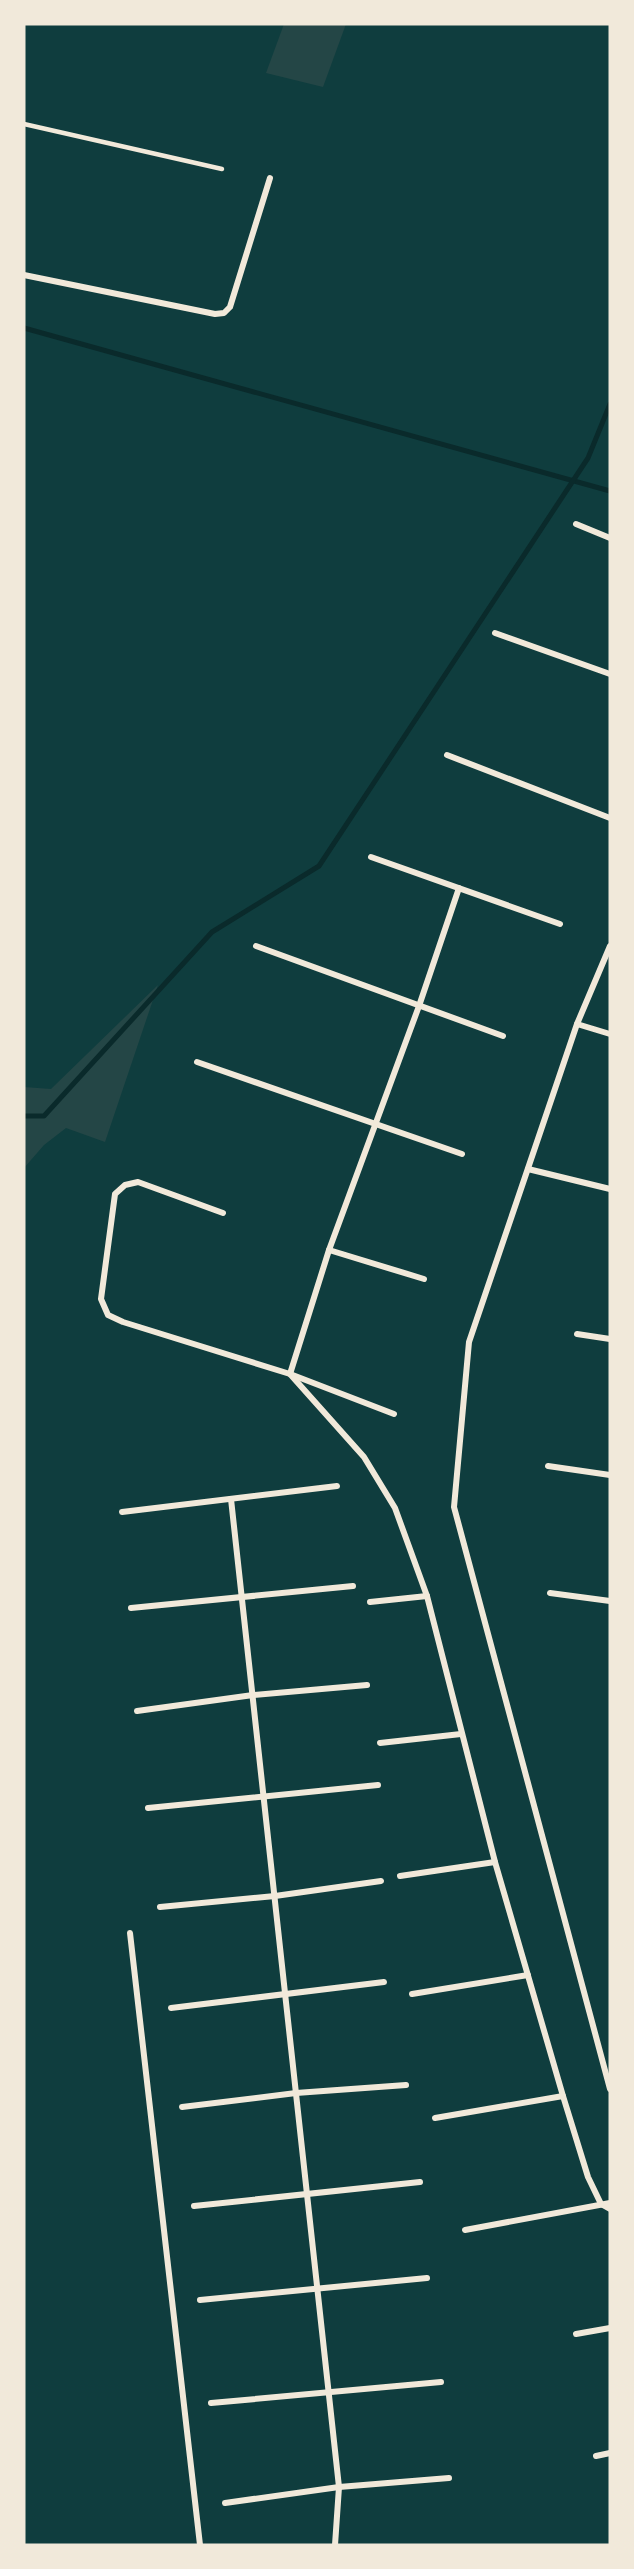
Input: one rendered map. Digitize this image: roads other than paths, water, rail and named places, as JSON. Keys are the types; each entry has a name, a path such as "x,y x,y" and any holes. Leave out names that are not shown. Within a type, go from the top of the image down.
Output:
{"street":[{"path":"24,275 215,314 224,313 230,308 270,178"},
{"path":"576,524 610,538"},
{"path":"495,633 610,674"},
{"path":"447,755 610,818"},
{"path":"371,857 560,924"},
{"path":"290,1374 329,1250 377,1124 459,888"},
{"path":"256,946 503,1036"},
{"path":"610,946 577,1024 469,1342 454,1507 610,2089"},
{"path":"577,1024 610,1034"},
{"path":"197,1062 462,1154"},
{"path":"528,1169 610,1190"},
{"path":"223,1213 138,1182 125,1185 115,1194 101,1299 108,1315 123,1322 290,1374 394,1414"},
{"path":"329,1250 424,1279"},
{"path":"577,1334 610,1339"},
{"path":"290,1374 364,1457 395,1508 427,1596 495,1862 563,2096 588,2176 601,2204 610,2209"},
{"path":"548,1466 610,1475"},
{"path":"122,1512 337,1486"},
{"path":"231,1499 339,2487 335,2545"},
{"path":"131,1608 242,1599 353,1586"},
{"path":"550,1593 610,1601"},
{"path":"370,1602 427,1596"},
{"path":"137,1711 253,1695 367,1685"},
{"path":"380,1743 461,1734"},
{"path":"148,1808 378,1785"},
{"path":"399,1876 495,1862"},
{"path":"160,1907 275,1896 381,1881"},
{"path":"130,1933 200,2545"},
{"path":"412,1994 528,1975"},
{"path":"171,2008 384,1982"},
{"path":"182,2107 296,2093 406,2085"},
{"path":"435,2118 563,2096"},
{"path":"194,2206 420,2182"},
{"path":"465,2230 610,2203"},
{"path":"200,2300 427,2278"},
{"path":"576,2334 610,2328"},
{"path":"212,2403 441,2382"},
{"path":"596,2456 610,2453"},
{"path":"225,2503 339,2487 449,2478"}],"lane":[{"path":"24,124 222,169"}],"waterway":[{"path":"24,328 610,491"},
{"path":"24,1116 44,1116 212,932 319,866 588,458 610,404"}]}
